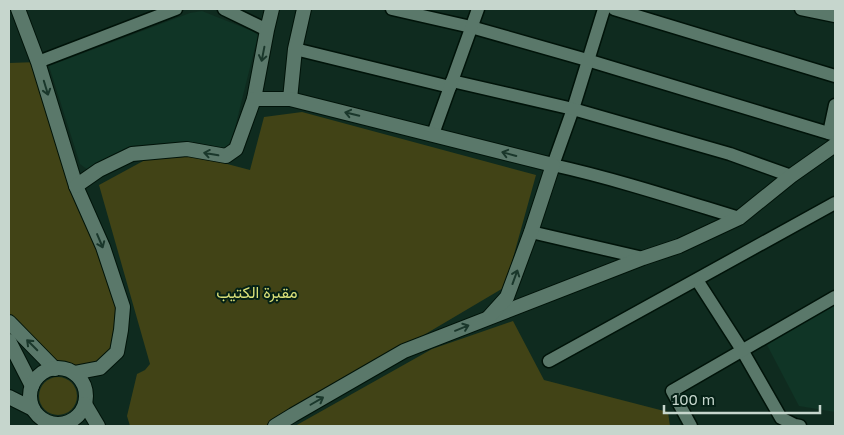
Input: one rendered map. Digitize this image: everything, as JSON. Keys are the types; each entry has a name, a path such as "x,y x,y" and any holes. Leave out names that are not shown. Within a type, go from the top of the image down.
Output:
{"main road":[{"path":"18,9 38,62 76,186 102,247 123,306 117,352 100,368 74,373"},
{"path":"76,186 100,170 132,154 187,149 226,156 236,149 254,99 272,9"},
{"path":"290,99 296,49 304,9"},
{"path":"254,99 290,99 553,165 507,297 489,317"},
{"path":"275,426 404,351 643,258 679,246 739,218 791,176 833,138"},
{"path":"9,322 55,368"},
{"path":"9,341 32,386"},
{"path":"55,368 65,369 74,373 80,379 86,395 81,413 66,423 48,424 39,416 30,401 32,386 41,374 48,370 55,368"},
{"path":"9,396 33,408"},
{"path":"85,404 98,426"}],"street":[{"path":"38,62 176,9"},
{"path":"224,9 267,30"},
{"path":"392,9 471,27 587,60 833,138 835,105"},
{"path":"434,134 478,9"},
{"path":"604,9 553,165 638,186 739,218"},
{"path":"614,9 835,76"},
{"path":"801,9 835,16"},
{"path":"296,49 451,84 573,108 730,154 791,176"},
{"path":"549,361 835,203"},
{"path":"531,232 643,258"},
{"path":"696,280 742,350 781,418 800,426"},
{"path":"692,426 672,391 835,297"}],"shaded area":[{"path":"202,11 258,35 231,144 224,149 195,142 131,146 88,170 80,164 49,66 190,13"},
{"path":"835,303 835,412 799,406 766,343"}],"green space":[{"path":"38,62 103,247 121,330 100,368 69,371 60,368 9,322 9,63"},
{"name":"مقبرة الكتيب","path":"302,112 536,175 505,287 270,426 130,426 127,416 137,374 145,370 150,364 99,185 145,160 197,156 250,170 264,117"},
{"path":"513,321 544,380 668,412 670,426 295,426 432,349"},
{"path":"58,377 71,383 77,396 71,409 58,415 45,409 39,396 45,383"}]}
